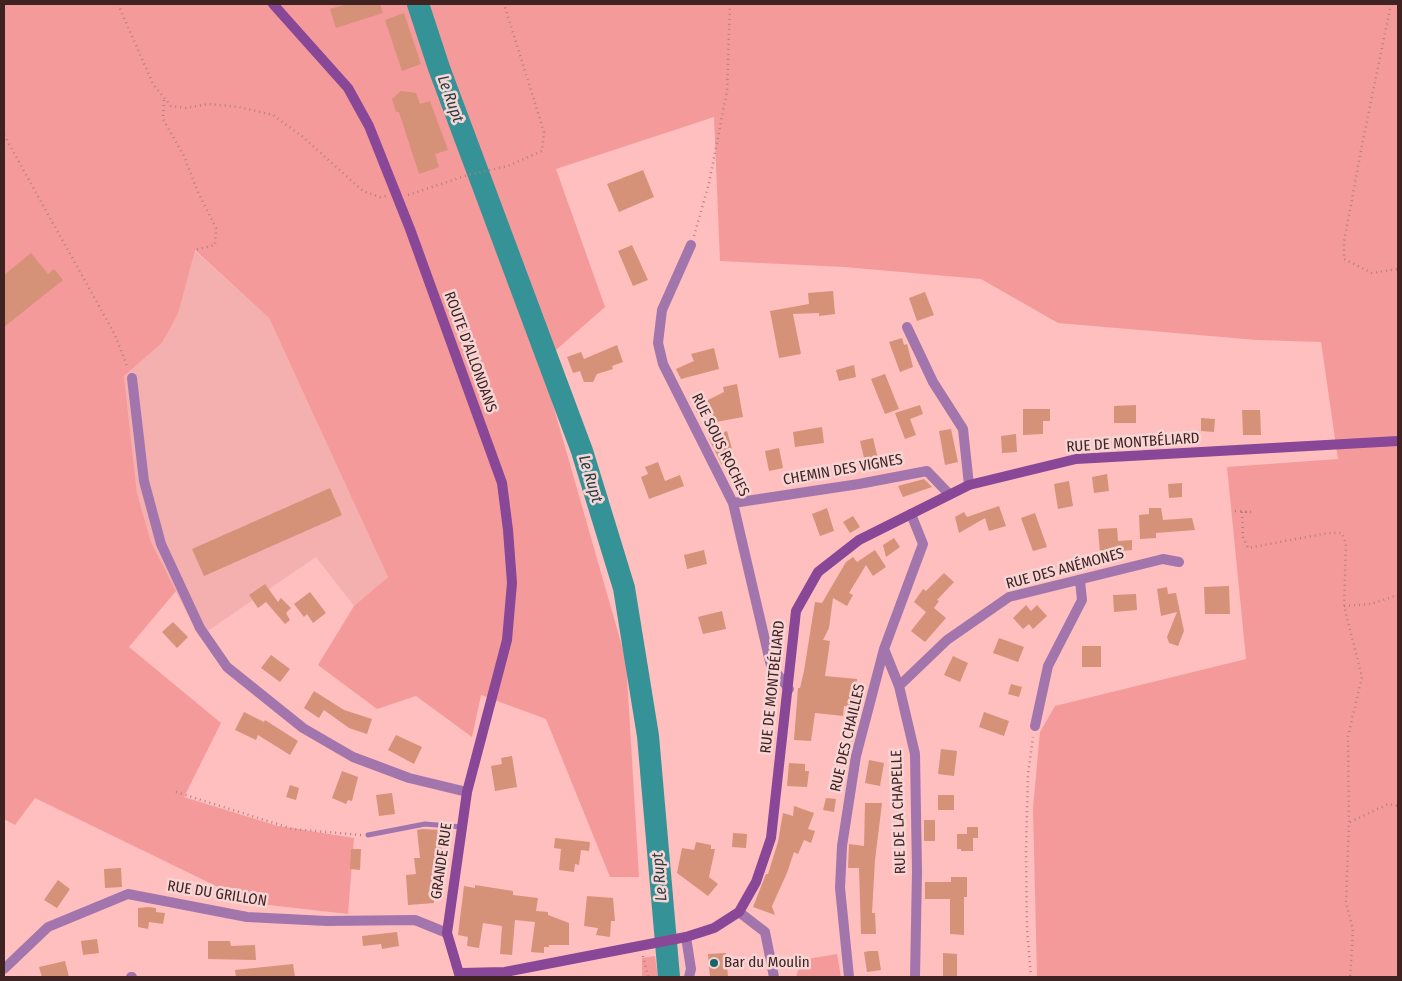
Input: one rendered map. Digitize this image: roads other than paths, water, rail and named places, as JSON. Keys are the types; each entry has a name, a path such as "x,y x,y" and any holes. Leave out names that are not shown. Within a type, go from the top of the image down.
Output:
{"street":[{"name":"ROUTE D’ALLONDANS","path":"272,4 348,88 369,126 502,483 512,583 507,640 477,747"},
{"name":"RUE SOUS ROCHES","path":"691,245 662,310 658,344 664,364 733,503 772,666 789,689"},
{"path":"907,328 933,382 963,429 969,485"},
{"path":"132,378 144,481 161,544 200,628 227,667 303,728 353,757 409,778 467,792"},
{"name":"RUE DE MONTBÉLIARD","path":"460,975 505,972 645,944 686,938 714,928 739,912 756,882 771,838 789,689 796,611 818,572 859,540 969,485 1076,460 1398,441"},
{"name":"CHEMIN DES VIGNES","path":"733,503 859,484 927,471 949,494"},
{"name":"RUE DES CHAILLES","path":"849,977 840,888 842,846 856,756 884,649 923,544 911,514"},
{"name":"RUE DES ANÉMONES","path":"899,686 947,640 1009,597 1080,581 1162,559 1179,562"},
{"path":"1035,726 1048,666 1082,600 1080,581"},
{"name":"RUE DE LA CHAPELLE","path":"884,649 899,686 915,754 917,872 915,977"},
{"name":"GRANDE RUE","path":"460,975 453,958 447,933 467,792 477,747"},
{"name":"RUE DU GRILLON","path":"4,968 48,927 128,894 246,917 327,922 415,920 447,933"},
{"path":"739,912 764,932 774,977"},
{"path":"686,938 691,969 689,977"}],"lane":[{"path":"368,835 425,824 462,828"}],"waterway":[{"name":"Le Rupt","path":"418,4 439,68 582,451 624,588 648,736 669,977"}],"place":[{"name":"Bar du Moulin","path":"714,963"}]}
